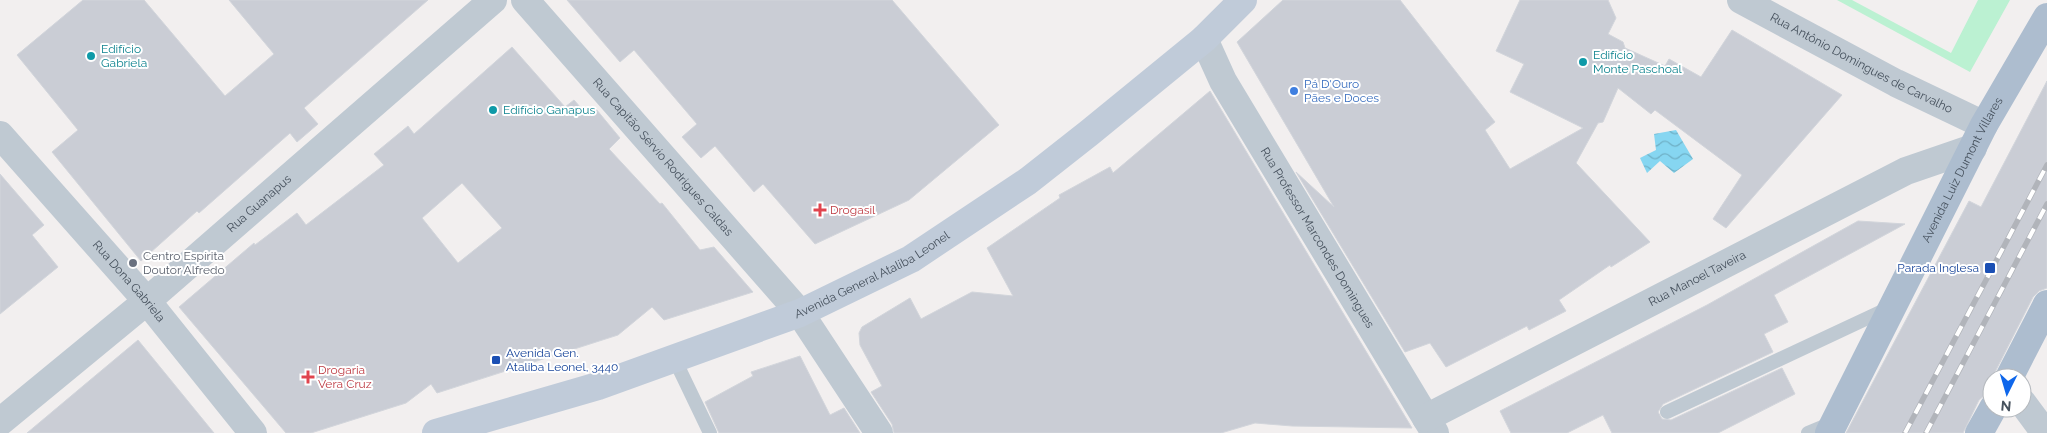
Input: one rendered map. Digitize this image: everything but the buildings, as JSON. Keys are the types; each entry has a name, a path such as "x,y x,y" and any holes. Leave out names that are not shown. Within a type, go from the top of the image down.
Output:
{"main road":[{"name":"Avenida General Ataliba Leonel","path":"436,433 598,386 800,313 911,259 1028,181 1204,39 1243,0"},
{"name":"Avenida Luiz Dumont Villares","path":"1832,427 1978,136 2047,17"},
{"path":"2014,368 2047,304"},
{"path":"1979,433 1987,418"}],"street":[{"name":"Rua Guanapus","path":"0,422 147,301 492,0"},
{"name":"Rua Capitão Sérvio Rodrigues Caldas","path":"525,0 800,313 879,433"},
{"name":"Rua Antônio Domingues de Carvalho","path":"1740,0 1896,83 1978,136"},
{"name":"Rua Professor Marcondes Domingues","path":"1204,39 1223,80 1430,426"},
{"name":"Rua Dona Gabriela","path":"0,135 147,301 253,433"},
{"name":"Rua Manoel Taveira","path":"1430,426 1906,170 1978,136"},
{"path":"2032,415 2045,433"}],"lane":[{"path":"1667,412 1894,305"},
{"path":"674,358 710,433"},
{"path":"1808,433 1832,427"}],"green space":[{"path":"1837,0 1852,0 1951,53 1978,0 2010,0 1970,72"}],"water":[{"path":"1676,130 1693,159 1674,173 1660,161 1647,173 1640,158 1656,150 1654,134"}],"railway":[{"path":"1905,433 2047,165"},
{"path":"1926,433 2047,204"}],"place":[{"name":"Edifício Gabriela","path":"91,56"},
{"name":"Edifício Monte Paschoal","path":"1583,62"},
{"name":"Pá D'Ouro Pães e Doces","path":"1294,91"},
{"name":"Edifício Ganapus","path":"493,110"},
{"name":"Drogasil","path":"820,210"},
{"name":"Centro Espírita Doutor Alfredo","path":"133,263"},
{"name":"Parada Inglesa","path":"1990,268"},
{"name":"Avenida Gen. Ataliba Leonel, 3440","path":"496,360"},
{"name":"Drogaria Vera Cruz","path":"308,377"}]}
